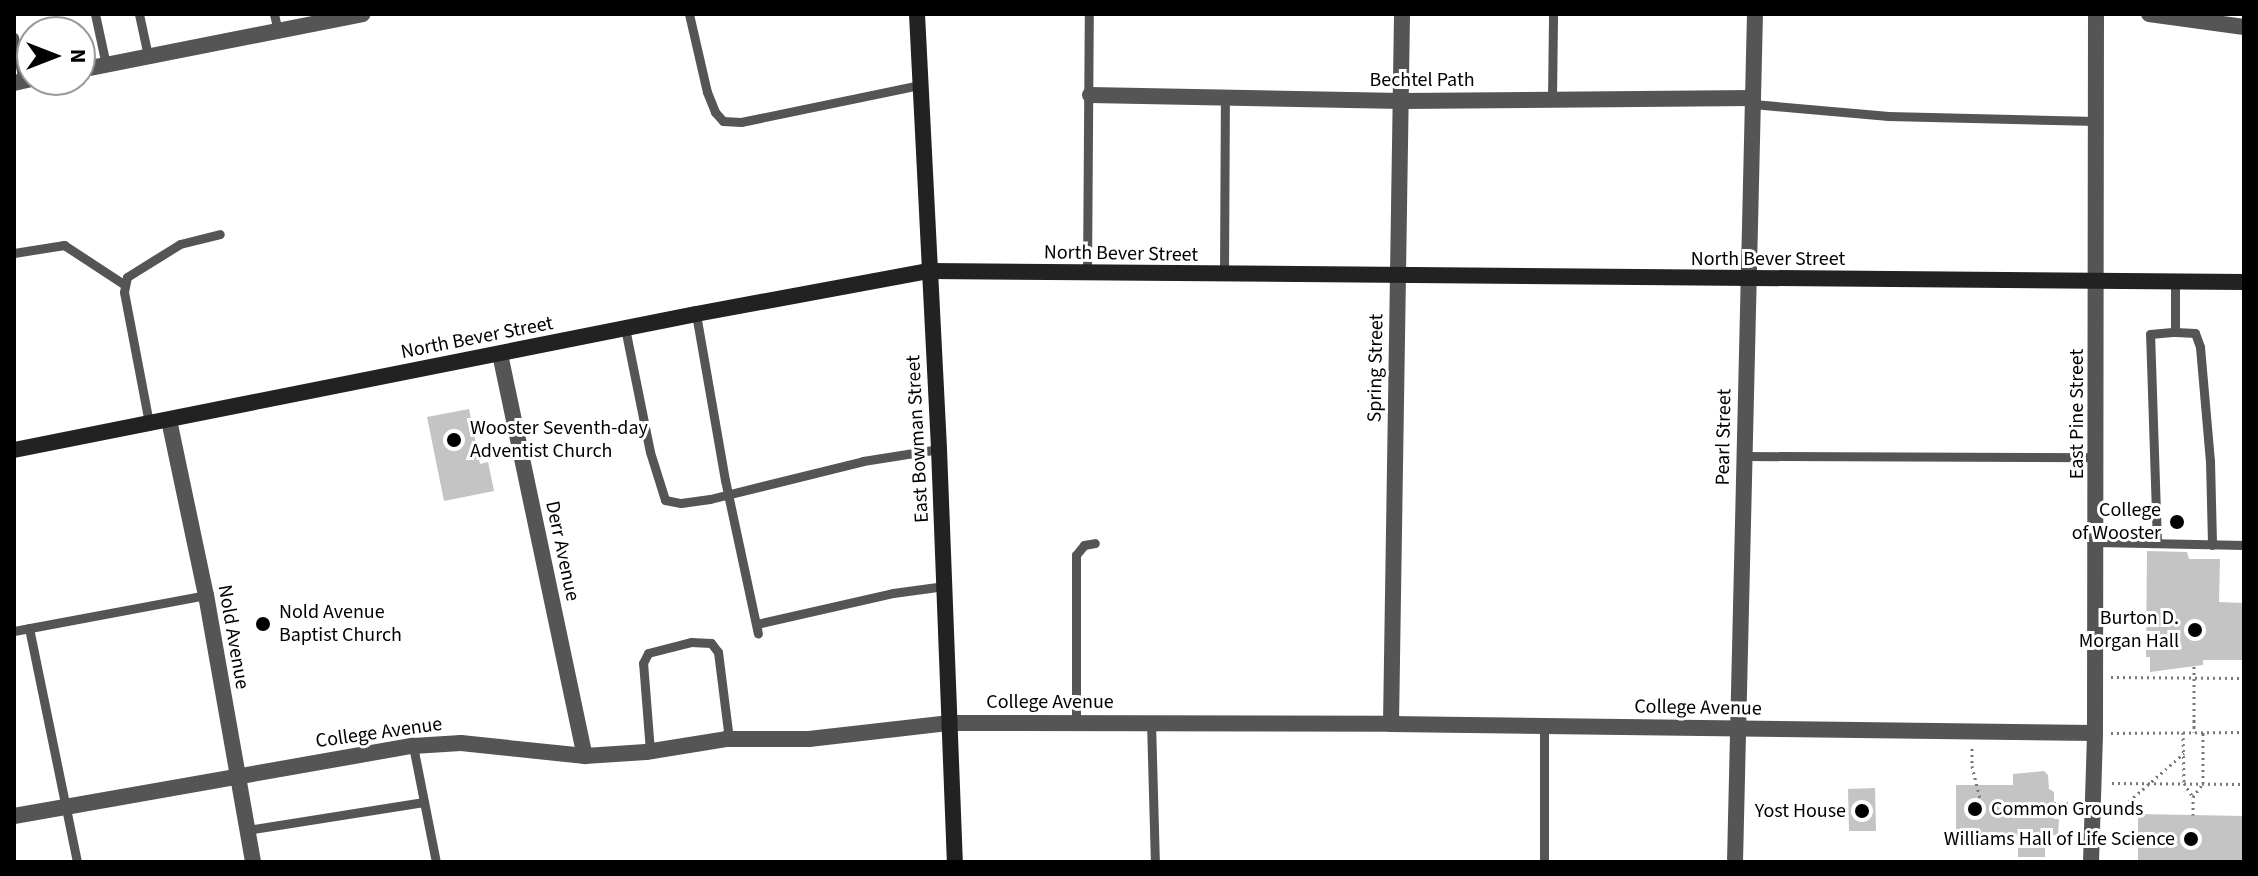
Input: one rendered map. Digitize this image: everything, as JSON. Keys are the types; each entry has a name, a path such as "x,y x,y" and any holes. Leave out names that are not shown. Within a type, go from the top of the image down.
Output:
{"main road":[{"name":"East Bowman Street","path":"917,14 939,449 955,862"},
{"name":"North Bever Street","path":"14,450 696,314 929,271 2244,282"}],"street":[{"path":"96,67 276,22 362,14"},
{"name":"Spring Street","path":"1391,724 1402,14"},
{"name":"Pearl Street","path":"1735,862 1755,14"},
{"name":"East Pine Street","path":"2091,862 2095,733 2098,281 2096,14"},
{"path":"2149,14 2244,27"},
{"name":"Bechtel Path","path":"1090,95 1402,101 1753,101"},
{"name":"Derr Avenue","path":"500,354 585,756"},
{"name":"Nold Avenue","path":"169,420 206,595 253,862"},
{"name":"College Avenue","path":"14,816 413,746 461,743 585,756 650,751 729,739 809,739 950,723 1391,724 2095,733"}],"lane":[{"path":"95,14 106,65"},
{"path":"139,14 148,56"},
{"path":"689,14 707,92 715,112 723,121 741,122 920,85"},
{"path":"1087,274 1089,14"},
{"path":"1552,100 1553,14"},
{"path":"1224,275 1225,98"},
{"path":"1753,101 1888,116 2096,121"},
{"path":"149,423 124,292 127,277 180,244 220,234"},
{"path":"14,253 64,245 125,285"},
{"path":"2175,281 2175,332"},
{"path":"696,314 728,494 758,629 893,593 945,586"},
{"path":"625,328 650,452 665,500 681,503 863,461 939,449"},
{"path":"2157,543 2150,334 2175,332 2195,333 2200,347 2210,461 2212,545"},
{"path":"1743,456 2096,457"},
{"path":"2096,542 2244,545"},
{"path":"1076,722 1076,555 1084,545 1095,543"},
{"path":"14,631 206,595"},
{"path":"29,628 77,862"},
{"path":"650,751 643,663 648,653 691,642 711,643 718,652 729,739"},
{"path":"1151,722 1155,862"},
{"path":"1544,726 1544,862"},
{"path":"413,746 436,862"},
{"path":"247,830 424,802"}],"path":[{"path":"2194,666 2194,732"},
{"path":"2111,677 2244,678"},
{"path":"2183,732 2184,783 2193,797 2193,815"},
{"path":"2193,797 2203,783 2203,732"},
{"path":"2095,733 2244,732"},
{"path":"1972,748 1972,766 1981,801"},
{"path":"2111,817 2184,753"},
{"path":"2111,783 2244,784"},
{"path":"2054,803 2078,804"}],"building":[{"name":"Wooster Seventh-day Adventist Church","path":"469,409 480,464 488,462 494,491 444,501 427,417"},
{"name":"Burton D. Morgan Hall","path":"2147,551 2187,552 2189,559 2220,559 2219,602 2244,603 2244,660 2203,660 2203,665 2150,672 2150,657 2146,657"},
{"path":"2044,771 2048,775 2049,789 2054,792 2054,819 2059,819 2058,835 2051,835 2051,842 2045,842 2045,857 2018,857 2018,837 1956,834 1956,785 2013,785 2013,774"},
{"name":"Yost House","path":"1875,788 1876,831 1849,831 1848,789"},
{"name":"Williams Hall of Life Science","path":"2138,814 2244,816 2244,862 2138,862"}],"place":[{"name":"Wooster Seventh-day Adventist Church","path":"454,440"},
{"name":"College of Wooster","path":"2177,522"},
{"name":"Nold Avenue Baptist Church","path":"263,624"},
{"name":"Burton D. Morgan Hall","path":"2195,630"},
{"name":"Common Grounds","path":"1975,809"},
{"name":"Yost House","path":"1862,811"},
{"name":"Williams Hall of Life Science","path":"2191,839"}]}
